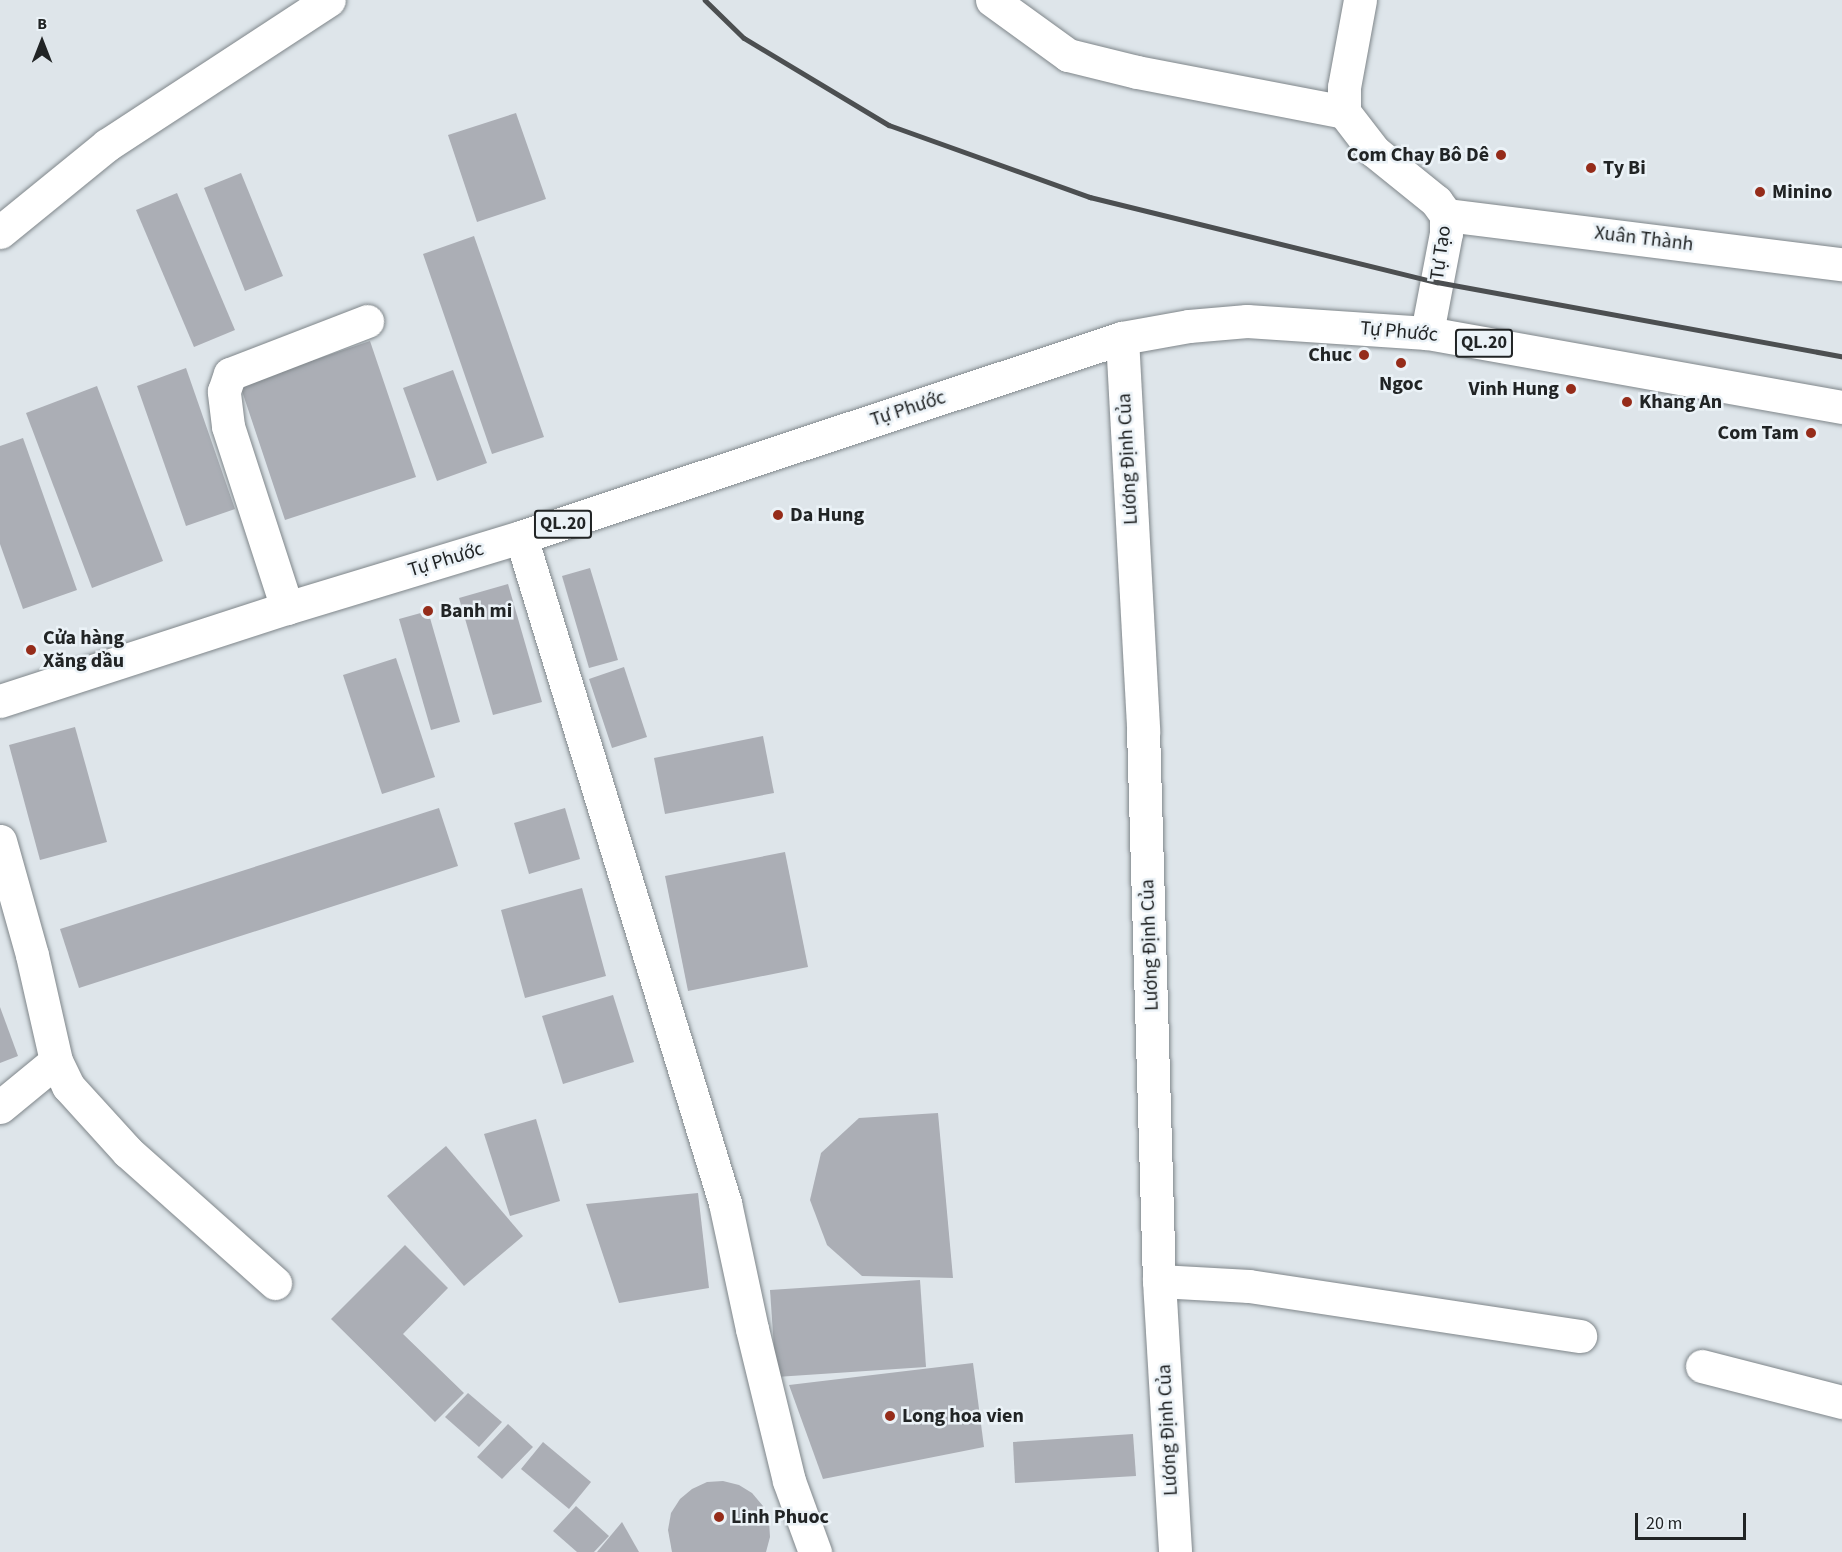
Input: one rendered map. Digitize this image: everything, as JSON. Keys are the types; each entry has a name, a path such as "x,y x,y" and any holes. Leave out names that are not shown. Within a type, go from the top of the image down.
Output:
{"main road":[{"path":"0,232 107,145 329,0"},
{"path":"992,0 1068,55 1137,72 1344,112 1344,87 1360,0"},
{"name":"Tự Tạo","path":"1344,112 1374,151 1436,201 1446,215 1446,233 1427,333"},
{"name":"Xuân Thành","path":"1446,215 1842,264"},
{"path":"287,608 228,426 224,391 231,374 367,321"},
{"name":"Tự Phước","path":"0,701 287,608 521,537 1122,338 1190,326 1247,321 1427,333 1842,407"},
{"name":"Lương Định Của","path":"1122,338 1143,730 1159,1281 1175,1552"},
{"path":"521,537 725,1203 752,1329 789,1480 815,1552"},
{"path":"0,841 32,955 56,1061 68,1086 128,1152 275,1283"},
{"path":"0,1107 56,1061"},
{"path":"1159,1281 1249,1286 1580,1336"},
{"path":"1702,1366 1842,1402"}],"building":[{"path":"516,113 546,199 477,222 448,135"},
{"path":"241,173 283,276 245,291 204,188"},
{"path":"177,193 235,330 194,347 136,210"},
{"path":"474,236 544,437 492,454 423,254"},
{"path":"370,341 416,477 285,520 240,385"},
{"path":"186,368 235,509 186,526 137,386"},
{"path":"453,370 487,463 437,481 403,388"},
{"path":"97,386 163,561 92,588 26,413"},
{"path":"23,438 77,590 23,609 0,544 0,446"},
{"path":"590,568 618,660 589,668 562,576"},
{"path":"508,584 542,702 493,715 459,598"},
{"path":"428,611 460,722 431,730 399,619"},
{"path":"396,658 435,777 382,794 343,675"},
{"path":"624,667 647,737 612,748 589,679"},
{"path":"75,727 107,842 40,860 9,745"},
{"path":"763,736 774,793 665,814 654,758"},
{"path":"439,808 458,866 79,988 60,929"},
{"path":"565,808 580,859 529,874 514,823"},
{"path":"785,852 808,967 688,991 665,876"},
{"path":"582,888 606,976 525,998 501,910"},
{"path":"613,995 634,1062 563,1084 542,1016"},
{"path":"0,1007 18,1056 0,1063"},
{"path":"938,1113 953,1278 862,1276 827,1245 810,1200 821,1153 859,1118"},
{"path":"536,1119 560,1201 510,1216 484,1134"},
{"path":"446,1146 523,1236 464,1286 387,1196"},
{"path":"698,1193 709,1288 619,1303 586,1204"},
{"path":"405,1245 448,1288 403,1334 464,1393 435,1422 331,1319"},
{"path":"920,1280 926,1367 776,1377 770,1290"},
{"name":"Long hoa vien","path":"973,1363 984,1447 823,1479 789,1385"},
{"path":"468,1393 502,1422 479,1447 445,1417"},
{"path":"508,1424 533,1447 502,1479 477,1457"},
{"path":"1133,1434 1136,1476 1015,1483 1013,1442"},
{"path":"543,1442 591,1482 569,1509 521,1469"},
{"name":"Linh Phuoc","path":"723,1481 739,1485 752,1493 763,1506 769,1521 770,1537 766,1552 672,1552 668,1530 671,1513 680,1499 692,1489 707,1482"},
{"path":"576,1506 609,1536 594,1552 577,1552 553,1531"},
{"path":"622,1522 639,1552 597,1552"}],"railway":[{"path":"705,0 744,38 889,125 1090,197 1437,282 1842,356"}],"place":[{"name":"Com Chay Bô Dê","path":"1501,155"},
{"name":"Ty Bi","path":"1591,168"},
{"name":"Minino","path":"1760,192"},
{"name":"Chuc","path":"1364,355"},
{"name":"Ngoc","path":"1401,363"},
{"name":"Vinh Hung","path":"1571,389"},
{"name":"Khang An","path":"1627,402"},
{"name":"Com Tam","path":"1811,433"},
{"name":"Da Hung","path":"778,515"},
{"name":"Banh mi","path":"428,611"},
{"name":"Cửa hàng Xăng dầu","path":"31,650"},
{"name":"Long hoa vien","path":"890,1416"},
{"name":"Linh Phuoc","path":"719,1517"}]}
